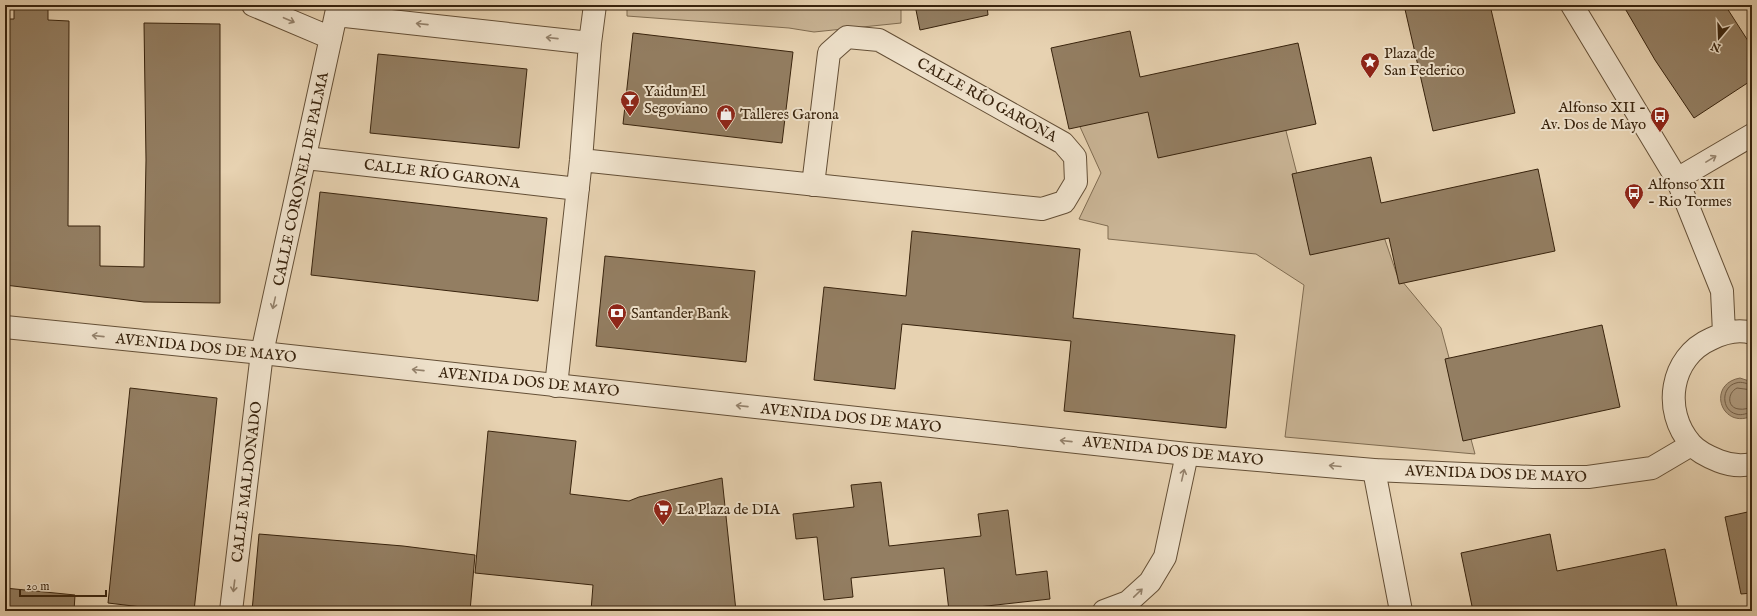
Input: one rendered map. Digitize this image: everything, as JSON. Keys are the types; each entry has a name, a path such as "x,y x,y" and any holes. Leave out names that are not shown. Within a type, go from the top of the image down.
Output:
{"street":[{"path":"253,5 331,38"},
{"path":"556,386 581,160 590,43 595,5"},
{"path":"1572,5 1677,179 1722,291 1724,333"},
{"path":"337,10 590,43"},
{"name":"CALLE CORONEL DE PALMA","path":"262,353 306,158 337,10"},
{"name":"CALLE RÍO GARONA","path":"581,160 813,185 1042,209 1064,202 1076,182 1075,157 1063,142 879,40 847,37 828,53 813,185"},
{"path":"1677,179 1752,135"},
{"name":"CALLE RÍO GARONA","path":"306,158 578,189"},
{"name":"AVENIDA DOS DE MAYO","path":"5,327 262,353 1187,454 1374,470 1533,477 1588,477 1652,468 1691,445"},
{"path":"1752,333 1724,333 1702,343 1686,359 1675,380 1673,403 1679,425 1691,445 1707,457 1726,464 1752,464"},
{"name":"CALLE MALDONADO","path":"231,611 262,353"},
{"path":"1104,611 1128,602 1150,582 1165,557 1187,454"},
{"path":"1374,470 1401,611"}],"shaded area":[{"path":"627,5 901,5 901,23 814,32 789,28 627,16"},
{"path":"1146,103 1284,123 1314,241 1381,228 1397,275 1441,328 1475,454 1285,437 1304,285 1256,254 1108,239 1108,226 1079,219 1101,173 1076,118"}],"water":[{"path":"1740,378 1752,382 1752,416 1741,419 1732,417 1726,412 1722,404 1721,396 1723,388 1729,382"}],"building":[{"path":"14,5 48,5 48,20 69,21 68,226 100,226 100,266 144,267 146,160 144,23 220,24 220,303 144,302 5,285 5,19 14,19"},
{"path":"915,5 987,5 988,15 920,30"},
{"path":"1404,5 1490,5 1515,113 1433,131"},
{"path":"1623,5 1725,5 1752,47 1752,80 1694,118 1655,60"},
{"path":"1130,31 1140,77 1298,43 1316,124 1158,158 1148,112 1069,129 1051,48"},
{"path":"633,33 793,52 782,143 623,124"},
{"path":"378,54 527,69 519,148 370,133"},
{"path":"1371,157 1381,203 1538,169 1555,251 1399,284 1389,238 1310,255 1292,174"},
{"path":"320,192 547,218 538,301 311,275"},
{"path":"912,231 1080,249 1073,318 1235,335 1226,428 1064,411 1071,341 902,324 895,389 814,380 824,287 906,296"},
{"path":"605,256 755,271 746,362 596,346"},
{"path":"1602,325 1620,407 1463,441 1445,359"},
{"path":"130,388 217,398 194,611 175,611 108,603"},
{"path":"488,431 576,441 570,494 629,501 639,497 722,478 736,611 591,611 593,585 475,573"},
{"path":"881,482 889,546 981,536 978,514 1008,510 1016,575 1047,571 1050,599 978,607 978,611 949,611 944,568 851,578 853,597 824,600 817,537 796,539 793,514 854,507 851,485"},
{"path":"1752,511 1752,593 1741,594 1725,517"},
{"path":"259,534 403,546 475,555 470,611 252,611"},
{"path":"1550,534 1557,571 1665,549 1678,611 1473,611 1461,553"},
{"path":"5,588 75,595 74,611 5,611"}],"place":[{"name":"Plaza de San Federico","path":"1370,79"},
{"name":"Yaidun El Segoviano","path":"630,117"},
{"name":"Talleres Garona","path":"726,131"},
{"name":"Alfonso XII - Av. Dos de Mayo","path":"1660,133"},
{"name":"Alfonso XII - Rio Tormes","path":"1634,210"},
{"name":"Santander Bank","path":"617,330"},
{"name":"La Plaza de DIA","path":"663,526"}]}
